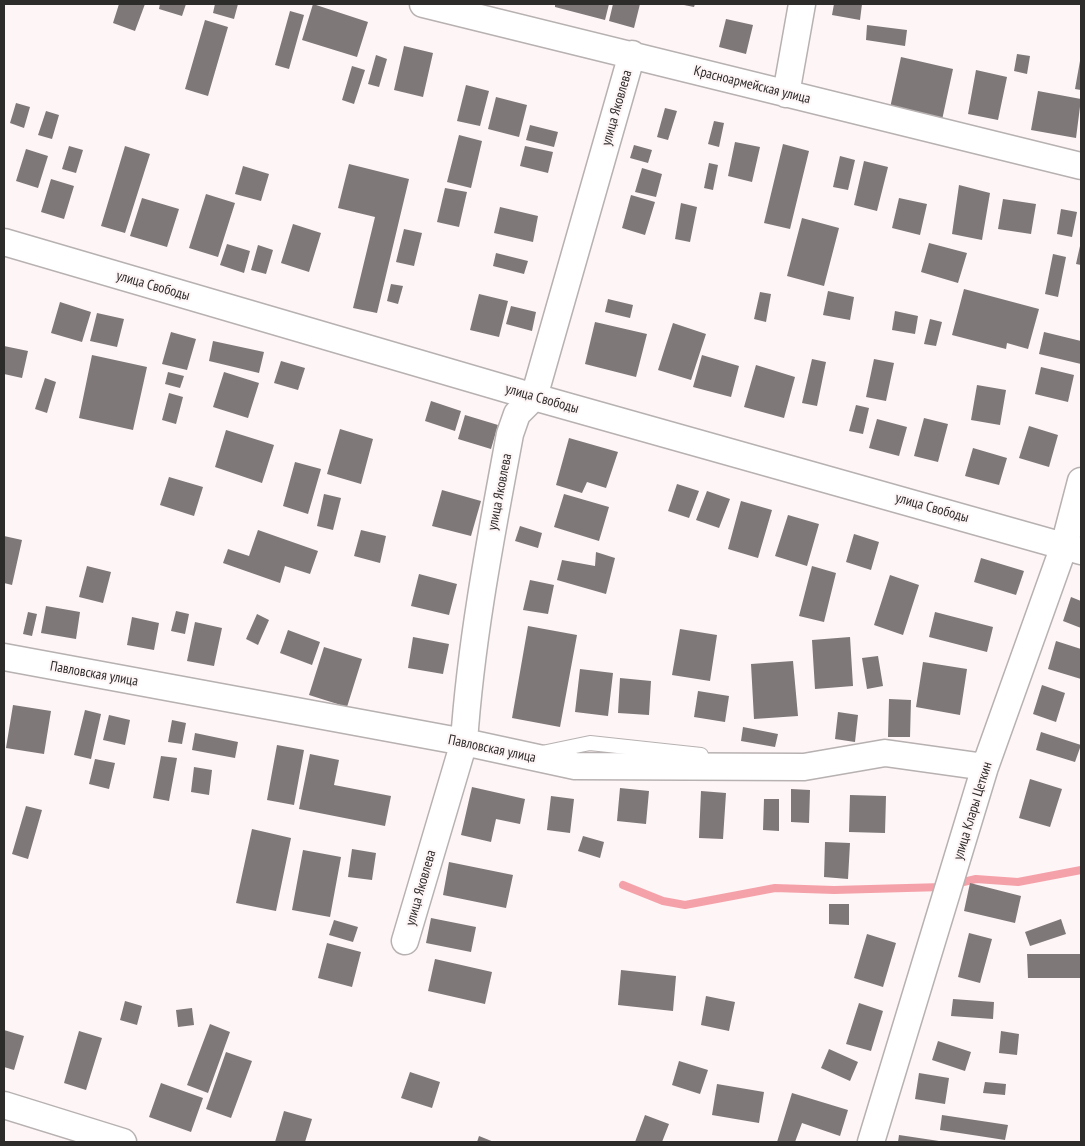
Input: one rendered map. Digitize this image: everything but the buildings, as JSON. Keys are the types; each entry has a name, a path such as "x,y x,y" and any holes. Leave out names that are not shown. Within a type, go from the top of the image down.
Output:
{"street":[{"name":"Красноармейская улица","path":"423,4 1081,166"},
{"path":"786,94 802,4"},
{"name":"улица Яковлева","path":"405,941 464,742 484,573 510,434 517,414 534,397 632,54"},
{"name":"улица Свободы","path":"4,242 534,397 1073,548"},
{"name":"улица Клары Цеткин","path":"872,1142 985,767 1073,548 1081,482"},
{"name":"Павловская улица","path":"4,658 464,742 575,766 804,767 885,753 985,767"},
{"path":"4,1105 123,1142"}],"waterway":[{"path":"955,884 976,879 1018,882 1081,870"},
{"path":"623,885 663,901 685,905 775,888 834,890 943,887"}]}
